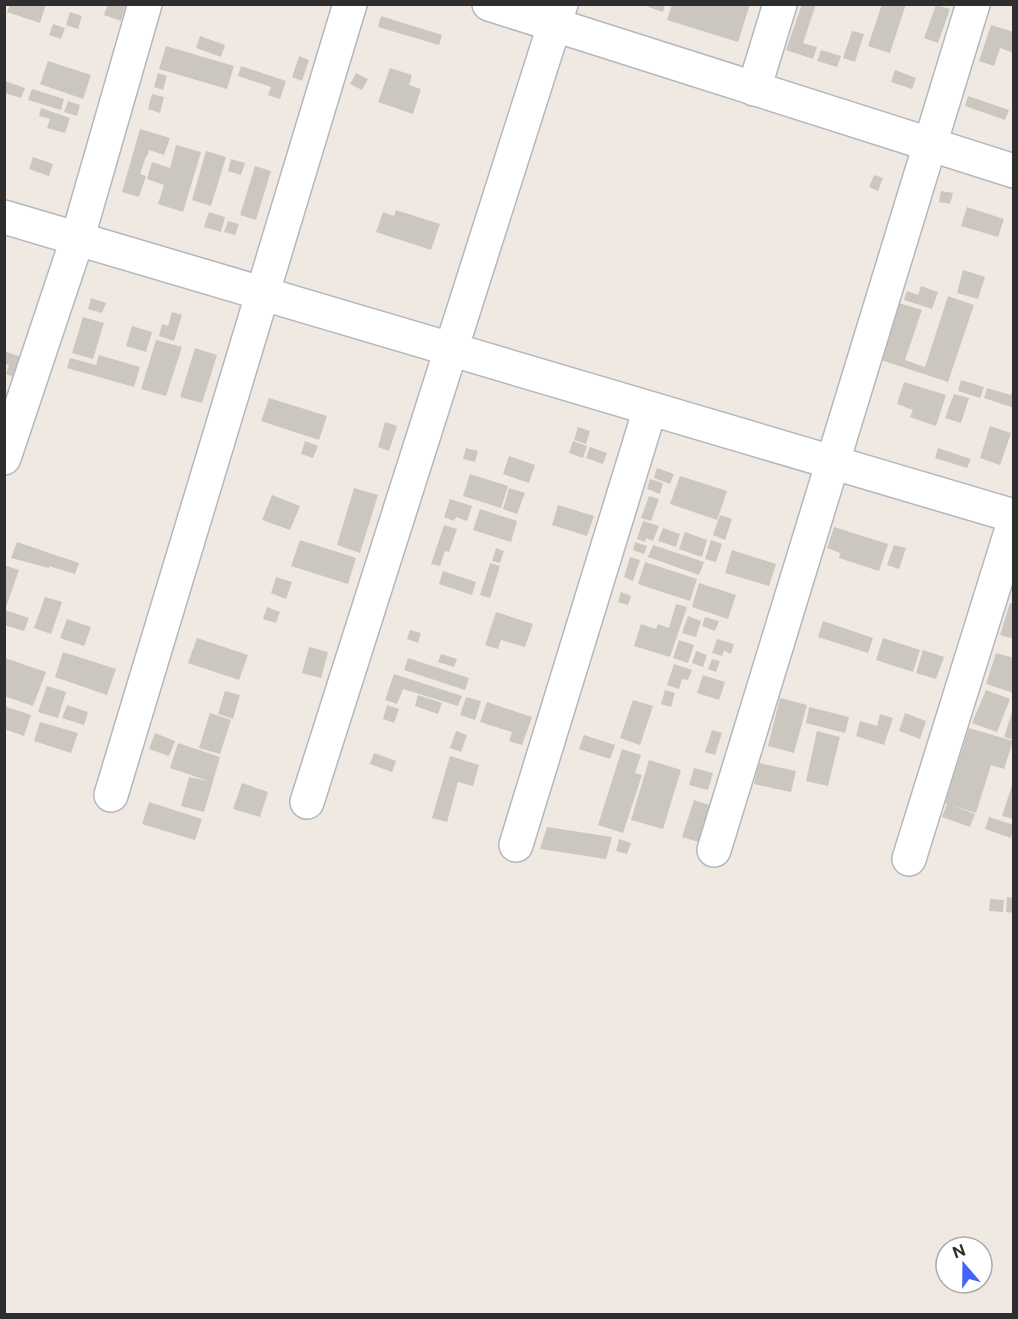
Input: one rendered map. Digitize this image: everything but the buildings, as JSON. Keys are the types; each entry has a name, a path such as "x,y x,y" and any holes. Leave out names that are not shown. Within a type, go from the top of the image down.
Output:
{"street":[{"path":"4,458 77,240 145,4"},
{"path":"111,795 350,4"},
{"path":"489,4 558,15 754,89 1014,171"},
{"path":"754,89 780,4"},
{"path":"714,850 973,4"},
{"path":"307,802 558,15"},
{"path":"4,217 1014,516"},
{"path":"516,845 650,409"},
{"path":"909,860 1014,522"}]}
